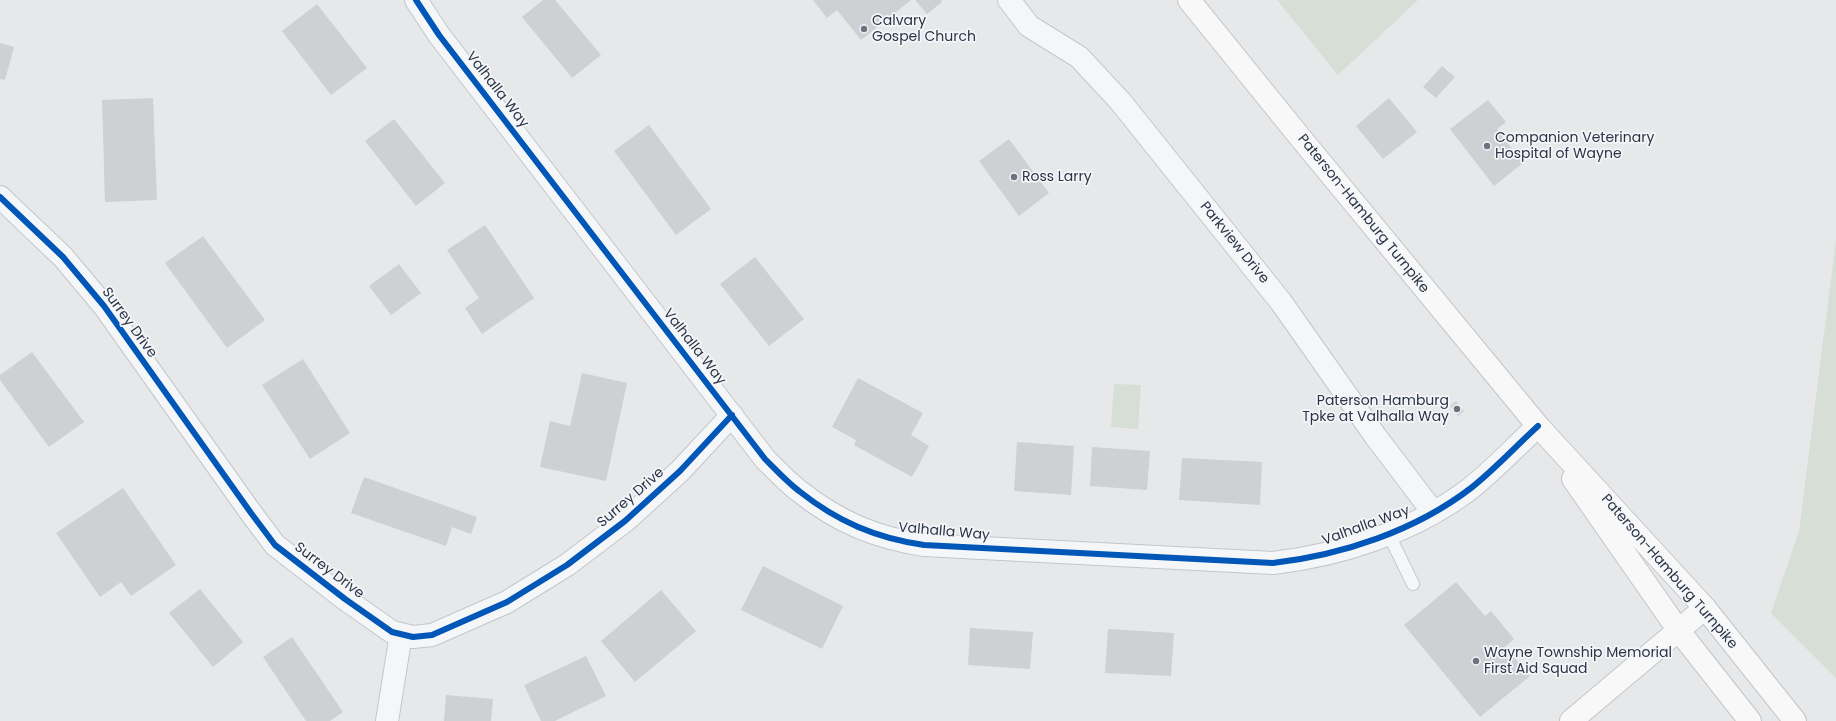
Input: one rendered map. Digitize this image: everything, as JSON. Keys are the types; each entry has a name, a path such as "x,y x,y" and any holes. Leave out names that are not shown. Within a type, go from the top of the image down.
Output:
{"main road":[{"name":"Paterson-Hamburg Turnpike","path":"1189,0 1538,426 1705,608 1795,721"},
{"name":"Paterson-Hamburg Turnpike","path":"1538,426 1586,501 1679,631 1750,721"},
{"path":"1570,721 1705,608"}],"street":[{"name":"Valhalla Way","path":"416,0 439,34 766,459 798,491 833,516 871,534 897,541 924,545 1272,563 1300,560 1341,551 1408,526 1433,512 1471,488 1538,426"},
{"name":"Parkview Drive","path":"1009,0 1029,26 1079,57 1120,101 1281,302 1376,437 1433,512"},
{"name":"Surrey Drive","path":"0,197 63,257 104,306 250,512 276,545 345,599 392,632 413,637 432,635 507,602 567,565 625,521 669,481 732,415"},
{"path":"387,721 401,634"}],"lane":[{"path":"1388,533 1413,584"}],"shaded area":[{"path":"1277,0 1418,0 1338,75"},
{"path":"1836,240 1836,678 1771,613 1799,531"},
{"path":"1114,384 1141,385 1138,429 1111,427"}],"building":[{"path":"543,0 555,0 601,55 572,78 522,17"},
{"name":"Calvary Gospel Church","path":"813,0 911,0 861,40 837,10 827,18"},
{"name":"Calvary Gospel Church","path":"915,0 941,0 942,2 927,14"},
{"path":"317,4 367,68 331,95 282,31"},
{"path":"0,43 14,47 5,80 0,79"},
{"path":"1442,66 1455,77 1436,98 1423,87"},
{"path":"153,98 157,200 105,202 102,100"},
{"path":"1389,98 1417,132 1383,159 1356,126"},
{"name":"Companion Veterinary Hospital of Wayne","path":"1488,100 1506,122 1497,129 1523,163 1494,186 1450,129"},
{"path":"394,119 445,183 416,206 365,141"},
{"path":"649,125 711,209 676,235 614,151"},
{"name":"Ross Larry","path":"1009,139 1049,193 1019,216 979,161"},
{"path":"485,225 534,298 482,334 465,308 479,298 447,250"},
{"path":"203,236 265,320 227,348 165,263"},
{"path":"755,257 804,319 769,346 720,284"},
{"path":"399,264 421,293 391,315 369,286"},
{"path":"32,352 84,422 49,447 0,380 0,375"},
{"path":"303,359 350,433 310,459 262,385"},
{"path":"582,373 627,383 606,481 540,467 550,421 570,426"},
{"path":"858,378 923,413 911,435 929,446 912,477 854,445 856,440 832,427"},
{"path":"1456,401 1464,411 1458,416 1450,406"},
{"path":"1017,442 1074,446 1071,495 1014,491"},
{"path":"1092,447 1150,451 1147,490 1090,486"},
{"path":"1182,458 1262,462 1260,505 1179,500"},
{"path":"364,477 477,517 471,534 452,527 446,546 351,513"},
{"path":"123,488 176,565 131,596 121,582 100,597 56,533"},
{"path":"763,566 843,606 822,649 741,610"},
{"name":"Wayne Township Memorial First Aid Squad","path":"1456,582 1485,616 1491,611 1514,639 1505,647 1530,676 1480,717 1404,625"},
{"path":"200,589 243,642 213,667 169,613"},
{"path":"661,590 696,631 635,682 601,641"},
{"path":"970,628 1033,632 1030,669 968,665"},
{"path":"1108,629 1174,633 1171,676 1105,673"},
{"path":"292,637 343,712 330,721 306,721 263,657"},
{"path":"586,656 606,696 555,721 541,721 524,685"},
{"path":"446,695 493,699 491,721 444,721"}],"cycle path":[{"path":"416,0 439,35 765,459 790,484 814,502 828,512 858,527 890,538 924,545 1273,563 1325,554 1351,547 1377,539 1426,517 1480,481 1538,426"},
{"path":"0,197 63,257 104,306 275,545 345,599 392,632 413,637 432,635 507,602 567,565 625,521 680,471 732,415"}],"place":[{"name":"Calvary Gospel Church","path":"864,29"},
{"name":"Companion Veterinary Hospital of Wayne","path":"1487,146"},
{"name":"Ross Larry","path":"1014,177"},
{"name":"Paterson Hamburg Tpke at Valhalla Way","path":"1457,409"},
{"name":"Wayne Township Memorial First Aid Squad","path":"1476,661"}]}
